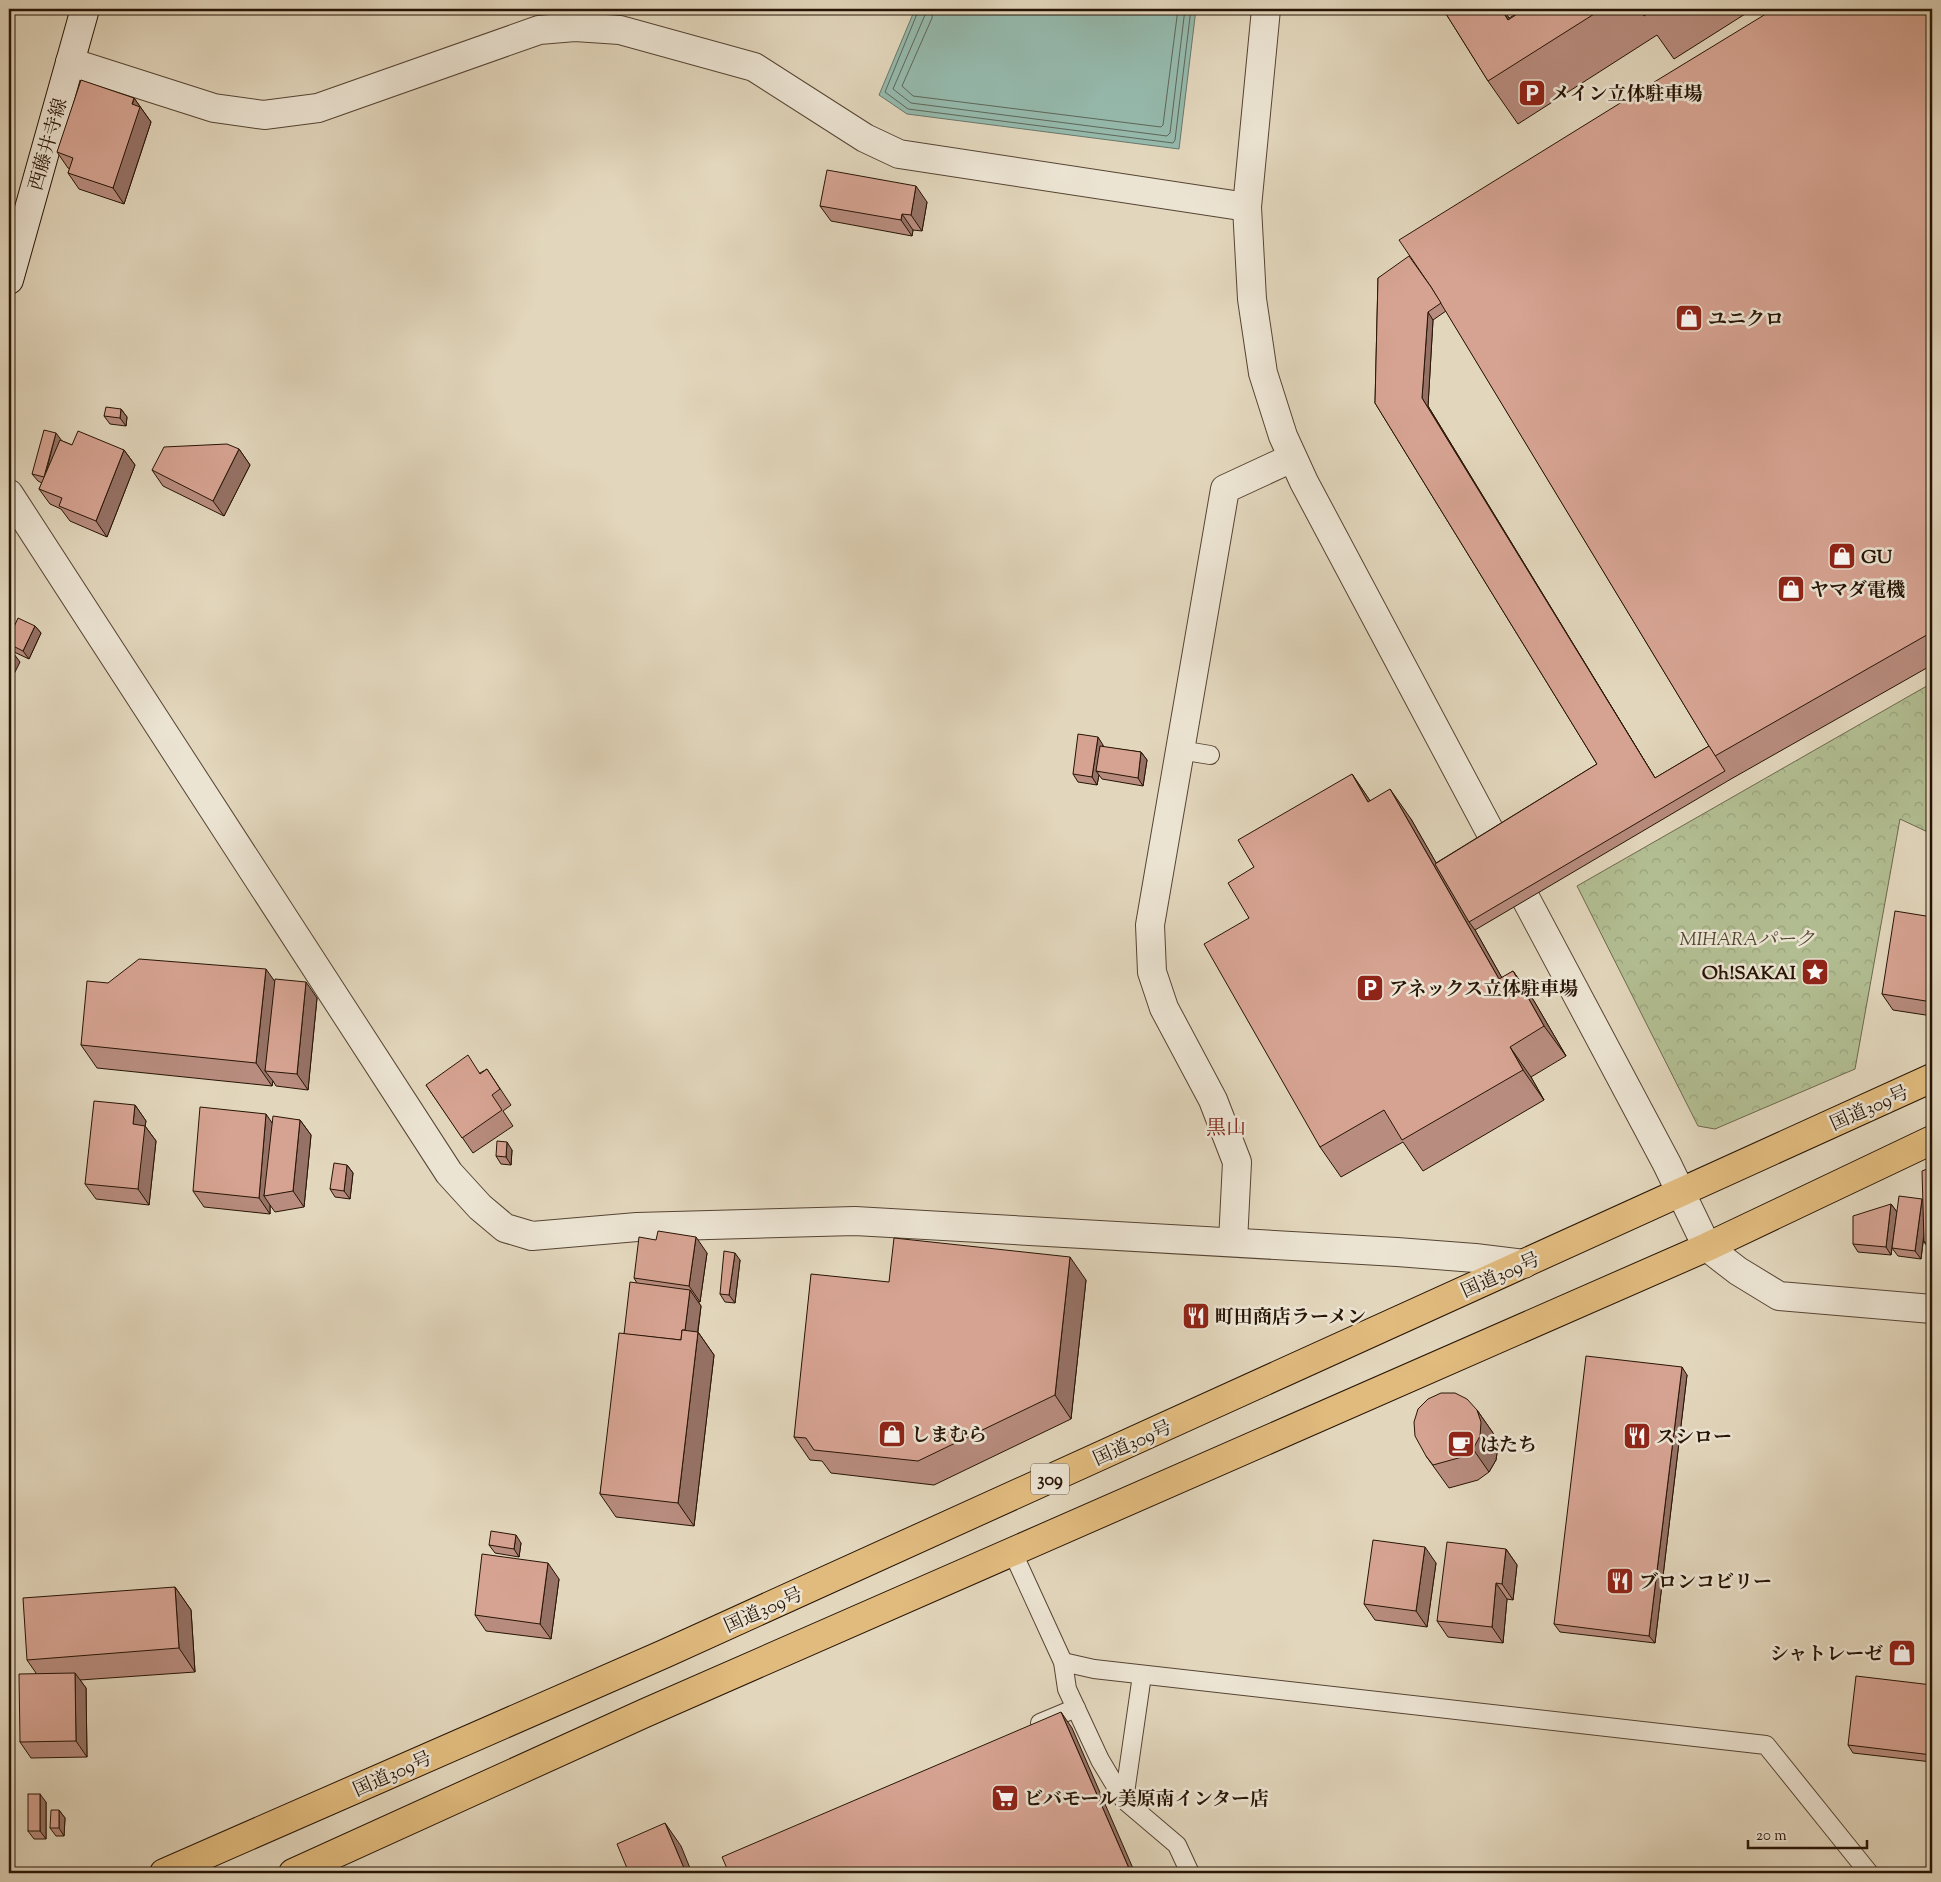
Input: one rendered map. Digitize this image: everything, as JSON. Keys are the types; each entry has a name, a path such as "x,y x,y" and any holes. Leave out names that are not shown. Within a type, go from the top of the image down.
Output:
{"highway":[{"name":"国道309号","path":"164,1873 664,1654 1932,1078"},
{"path":"292,1873 644,1713 1013,1553 1707,1246 1932,1140"}],"street":[{"name":"西藤井寺線","path":"9,280 85,9"},
{"path":"1266,9 1247,207 1252,299 1263,373 1292,458 1682,1193 1707,1246 1738,1271 1779,1296 1932,1309"},
{"path":"70,62 214,108 264,115 318,108 539,30 575,27 620,30 754,67 865,138 899,154 1247,207"},
{"path":"1234,1242 1237,1162 1213,1100 1164,1008 1152,972 1150,926 1225,488 1292,458"},
{"path":"9,494 449,1173 480,1207 505,1228 532,1236 637,1227 855,1221 1234,1242 1475,1258 1524,1264"}],"lane":[{"path":"1180,750 1210,755"},
{"path":"1013,1553 1063,1662 1067,1689 1100,1760 1124,1800 1177,1845 1190,1873"},
{"path":"1063,1662 1094,1669 1142,1675 1766,1745 1869,1873"},
{"path":"1124,1800 1142,1675"},
{"path":"1021,1731 1076,1708"}],"green space":[{"name":"MIHARAパーク","path":"1932,683 1932,834 1900,819 1855,1069 1715,1129 1698,1126 1577,886"}],"water":[{"path":"915,9 1196,9 1179,149 907,114 879,95"}],"building":[{"path":"1443,9 1501,9 1508,20 1525,9 1602,9 1488,81"},
{"path":"1639,9 1655,9 1644,16"},
{"path":"1774,9 1932,9 1932,632 1715,756 1431,287 1399,240"},
{"path":"81,80 134,98 132,104 140,107 113,188 68,173 73,158 57,152"},
{"path":"827,170 916,186 911,215 902,214 901,220 820,206"},
{"path":"1409,256 1441,303 1428,312 1422,398 1655,778 1709,746 1725,771 1469,922 1435,864 1597,764 1375,403 1378,278"},
{"path":"106,407 121,409 120,418 104,416"},
{"path":"44,430 56,433 44,477 32,474"},
{"path":"78,431 124,450 96,521 59,506 62,498 39,489 60,440 72,445"},
{"path":"227,444 239,449 213,501 152,470 164,447"},
{"path":"18,618 35,626 23,651 9,644 9,638"},
{"path":"9,652 14,654 9,665"},
{"path":"1078,734 1098,737 1092,777 1073,774"},
{"path":"1100,746 1141,752 1138,778 1096,771"},
{"name":"アネックス立体駐車場","path":"1352,774 1368,802 1390,789 1499,979 1513,971 1544,1026 1510,1047 1523,1070 1402,1140 1384,1110 1320,1147 1204,944 1249,918 1228,883 1254,867 1238,840"},
{"path":"1895,911 1932,917 1932,1002 1882,994"},
{"path":"139,959 266,969 256,1063 81,1045 87,981 108,983"},
{"path":"275,979 306,982 297,1074 265,1071"},
{"path":"468,1055 480,1074 487,1069 500,1089 492,1095 502,1110 462,1138 426,1085"},
{"path":"94,1101 135,1105 133,1124 145,1126 138,1189 85,1184"},
{"path":"200,1107 266,1114 259,1198 193,1191"},
{"path":"273,1116 300,1120 293,1191 264,1196"},
{"path":"497,1141 507,1142 506,1157 496,1156"},
{"path":"334,1163 347,1165 344,1191 330,1189"},
{"path":"1932,1167 1932,1243 1924,1242 1922,1171"},
{"path":"1899,1196 1922,1199 1915,1251 1892,1248"},
{"path":"1891,1204 1886,1247 1853,1244 1853,1216"},
{"path":"658,1231 696,1237 689,1286 634,1278 639,1237 656,1240"},
{"path":"894,1238 1070,1257 1055,1395 918,1461 814,1450 806,1438 794,1437 811,1274 889,1282"},
{"path":"724,1251 735,1253 729,1295 720,1294"},
{"path":"630,1282 690,1290 685,1330 682,1330 681,1340 624,1334"},
{"path":"682,1330 698,1332 678,1503 600,1494 619,1333 681,1340"},
{"path":"1586,1356 1682,1367 1649,1636 1554,1624"},
{"path":"1441,1393 1455,1393 1467,1399 1477,1410 1481,1422 1480,1436 1473,1449 1462,1457 1433,1465 1415,1436 1414,1422 1418,1409 1428,1399"},
{"path":"491,1531 516,1535 514,1549 489,1545"},
{"path":"1373,1540 1425,1547 1416,1611 1364,1604"},
{"path":"1447,1542 1506,1549 1502,1584 1496,1583 1492,1627 1437,1621"},
{"path":"482,1554 548,1563 540,1624 475,1615"},
{"path":"175,1587 179,1648 27,1660 23,1598"},
{"path":"75,1673 76,1741 20,1742 19,1674"},
{"path":"1856,1676 1932,1685 1932,1755 1848,1745"},
{"name":"ビバモール美原南インター店","path":"1061,1712 1131,1873 729,1873 722,1857"},
{"path":"28,1794 40,1794 40,1831 28,1831"},
{"path":"51,1810 59,1810 59,1828 50,1828"},
{"path":"665,1823 686,1873 629,1873 617,1844"}],"place":[{"name":"メイン立体駐車場","path":"1532,93"},
{"name":"ユニクロ","path":"1689,318"},
{"name":"GU","path":"1842,556"},
{"name":"ヤマダ電機","path":"1791,589"},
{"name":"Oh!SAKAI","path":"1815,972"},
{"name":"アネックス立体駐車場","path":"1370,988"},
{"name":"町田商店ラーメン","path":"1196,1316"},
{"name":"しまむら","path":"892,1434"},
{"name":"スシロー","path":"1637,1436"},
{"name":"はたち","path":"1461,1444"},
{"name":"ブロンコビリー","path":"1620,1581"},
{"name":"シャトレーゼ","path":"1902,1653"},
{"name":"ビバモール美原南インター店","path":"1005,1798"}],"district":[{"name":"黒山","path":"1226,1127"}]}
